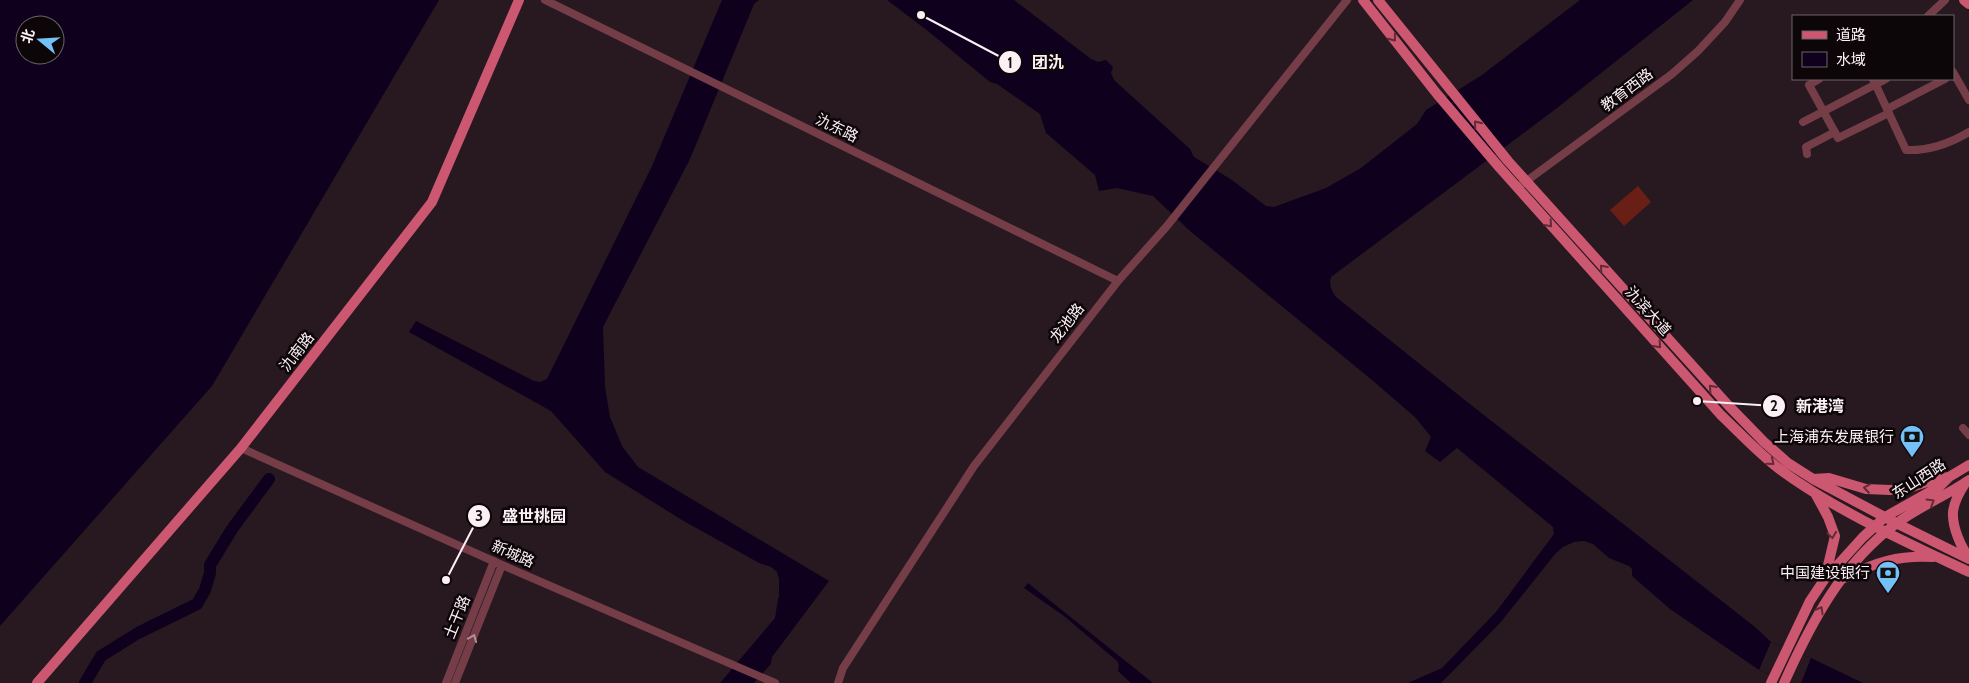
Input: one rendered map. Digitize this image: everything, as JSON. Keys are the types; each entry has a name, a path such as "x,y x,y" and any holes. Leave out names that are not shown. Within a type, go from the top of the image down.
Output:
{"main road":[{"name":"氿南路","path":"37,683 242,448 432,202 519,0"},
{"name":"氿滨大道","path":"1363,0 1437,94 1499,168 1720,414 1758,451 1781,470 1815,492 1887,532 1969,572"},
{"name":"氿滨大道","path":"1378,0 1508,161 1728,405 1764,442 1788,463 1813,479 1896,524 1969,559"},
{"path":"1964,0 1969,4"},
{"name":"东山西路","path":"1824,580 1875,525 1885,517 1940,486 1954,474 1969,465"},
{"path":"1813,479 1829,478 1866,489 1890,490 1909,488 1954,474 1956,482 1965,482 1956,500 1953,513 1962,549 1969,559"},
{"name":"东山西路","path":"1784,682 1797,652 1822,606 1839,580 1873,542 1896,524 1965,482"},
{"path":"1772,679 1810,601 1824,580 1834,536 1828,517 1815,492"},
{"path":"1839,580 1867,566 1905,556 1939,558"}],"street":[{"name":"氿东路","path":"544,0 1118,281"},
{"name":"龙池路","path":"838,683 843,668 974,466 1118,281 1167,226 1347,0"},
{"name":"教育西路","path":"1517,188 1672,74 1698,51 1725,22 1740,0"},
{"path":"1929,15 1946,0"},
{"path":"1954,76 1969,100"},
{"path":"1817,80 1809,85 1838,138 1943,80"},
{"path":"1803,122 1874,82 1906,150 1923,151 1959,138 1969,132"},
{"path":"1807,154 1806,147 1835,132"},
{"path":"1963,428 1969,435"},
{"name":"新城路","path":"242,448 498,563 775,683"},
{"name":"土干路","path":"446,683 498,563"},
{"name":"土干路","path":"455,683 498,563"}],"shaded area":[{"path":"1638,186 1651,202 1624,226 1610,210"}],"water":[{"path":"0,0 439,0 212,386 0,626"},
{"path":"722,0 759,0 754,4 690,159 603,327 605,387 610,417 622,446 638,467 829,581 772,657 771,664 754,683 720,683 775,618 779,597 777,572 771,567 759,563 682,520 605,472 551,411 409,332 416,321 534,381 540,382 547,379 652,166"},
{"path":"887,0 1014,0 1091,59 1098,62 1106,60 1113,67 1111,73 1114,80 1190,149 1194,157 1232,180 1266,206 1274,207 1326,188 1361,168 1417,124 1426,110 1482,75 1580,0 1693,0 1557,108 1331,277 1330,283 1336,297 1755,627 1771,642 1811,658 1863,683 1792,683 1759,670 1670,609 1632,576 1632,569 1629,566 1609,558 1593,544 1584,541 1574,542 1563,547 1555,554 1500,623 1441,683 1408,683 1442,668 1496,612 1554,534 1553,527 1457,448 1440,462 1425,451 1431,437 1416,418 1190,231 1153,196 1117,188 1099,191 1095,175 1046,133 1040,114 997,84 990,82"},
{"path":"1028,583 1153,683 1131,683 1118,671 1119,665 1117,661 1064,616 1024,588"}],"pier":[{"path":"1771,642 1811,658 1801,683 1792,683 1759,670"}],"waterway":[{"path":"85,683 101,656 138,633 197,604 205,590 210,573 210,565 232,529 269,479"}],"place":[{"name":"团氿","path":"921,15"},
{"name":"新港湾","path":"1697,401"},
{"name":"上海浦东发展银行","path":"1912,458"},
{"name":"盛世桃园","path":"446,580"},
{"name":"中国建设银行","path":"1888,594"}]}
